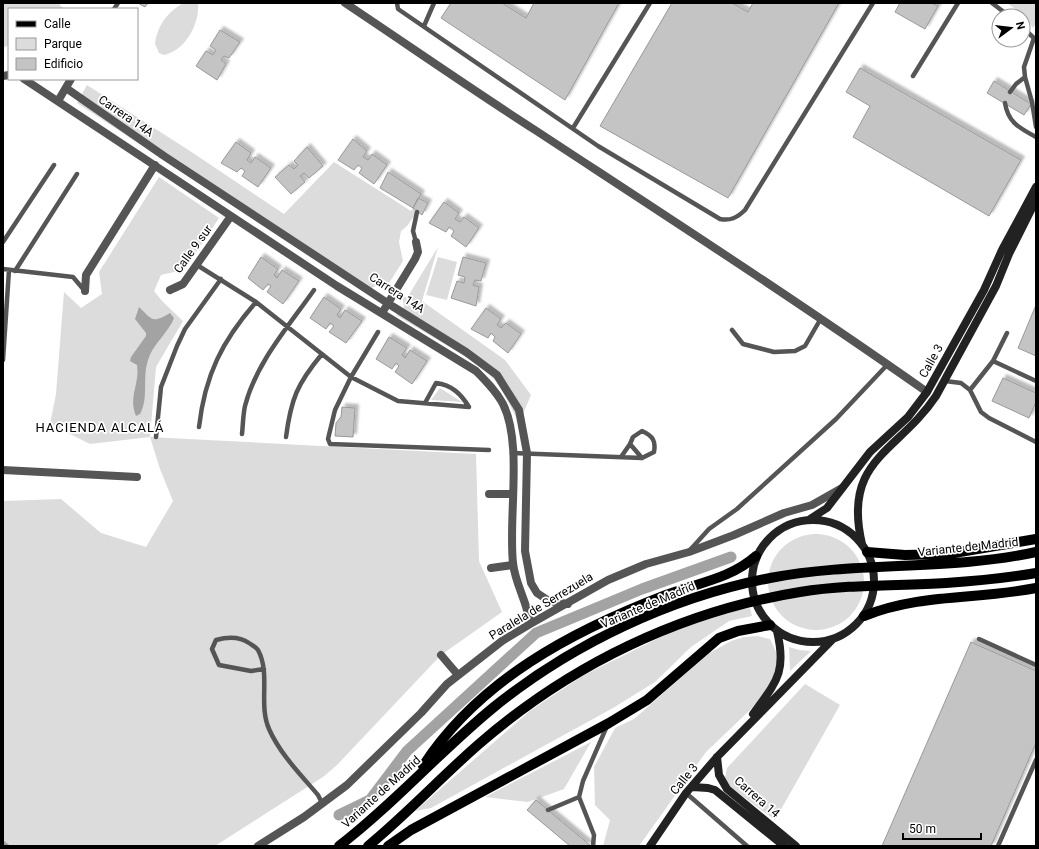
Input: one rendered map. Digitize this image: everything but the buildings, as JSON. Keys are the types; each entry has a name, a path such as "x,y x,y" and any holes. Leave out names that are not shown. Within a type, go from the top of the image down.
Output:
{"main road":[{"name":"Calle 3","path":"810,519 827,508 870,452 908,418 927,392 984,290 1002,250 1036,187"},
{"name":"Calle 3","path":"865,548 858,514 865,477 882,452 910,428 928,408 945,381 996,286 1009,254 1036,200"},
{"path":"412,783 435,748 474,705 525,665 590,628 667,594 728,575 744,566 756,556 776,531 797,521 810,519 825,520 839,525 852,533 865,548 873,569 874,588 869,606 864,616 855,626 832,640 818,643 804,642 790,638 774,628 759,610 753,593 752,574 756,556"},
{"path":"865,548 905,555 948,554 1036,539"},
{"name":"Variante de Madrid","path":"339,846 412,783 467,731 529,681 592,643 625,626 729,586 814,571 959,563 1036,552"},
{"path":"368,846 478,745 537,698 604,658 633,643 668,628 734,606 768,598 836,587 982,580 1036,573"},
{"path":"864,616 886,607 906,602 1008,594 1036,588"},
{"name":"Calle 3","path":"741,731 778,676 782,657 774,628"},
{"path":"388,846 411,830 609,723 647,700 719,638 738,631 774,628"},
{"name":"Calle 3","path":"650,846 689,790 717,757 741,731 786,689 832,640"},
{"name":"Carrera 14","path":"717,757 719,775 727,789 796,846"},
{"name":"Carrera 14","path":"689,790 708,788 716,790 784,846"}],"street":[{"path":"344,3 888,364 927,392"},
{"name":"Carrera 14A","path":"26,80 337,286 476,371 493,389 503,404 509,421 512,453 511,534 513,565 529,612 530,624"},
{"path":"58,101 70,80"},
{"name":"Carrera 14A","path":"66,88 164,156 388,303 466,352 496,375 519,410 527,453 525,551 531,583 537,593 549,601 568,604"},
{"path":"85,291 86,275 155,165"},
{"name":"Calle 9 sur","path":"170,290 183,284 231,216"},
{"path":"382,313 415,259 418,252 416,242"},
{"path":"3,470 137,477"},
{"name":"Paralela de Serrezuela","path":"258,846 347,785 421,713 447,684 502,641 608,580 646,564 689,552 756,527 784,513 812,505 843,488"},
{"path":"489,494 512,494"},
{"path":"491,568 513,565"},
{"path":"441,655 458,675"}],"lane":[{"path":"397,3 398,10 424,26 598,146 720,219 726,220 734,219 745,210 873,3"},
{"path":"424,26 434,3"},
{"path":"573,128 650,3"},
{"path":"913,76 958,3"},
{"path":"1035,39 1024,67 1036,127"},
{"path":"1010,92 1016,84 1025,77"},
{"path":"1005,103 1006,114 1016,126 1036,137"},
{"path":"3,242 54,165"},
{"path":"15,271 77,174"},
{"path":"416,242 413,231 417,212"},
{"path":"197,265 256,302 351,377 398,401 469,407 461,394 445,384 436,383 425,403"},
{"path":"3,269 73,277 85,291"},
{"path":"3,360 9,270"},
{"path":"156,437 161,387 177,346 185,329 221,279"},
{"path":"242,434 244,408 262,364 314,290"},
{"path":"199,426 208,378 236,325 256,302"},
{"path":"732,330 743,344 774,352 795,351 805,346 820,320"},
{"path":"378,332 351,377 335,410 328,440 332,445 489,450"},
{"path":"970,390 994,361 1007,333"},
{"path":"286,437 290,410 296,389 322,354"},
{"path":"994,361 1036,381"},
{"path":"689,552 709,529 737,509 836,419 888,364"},
{"path":"945,381 961,383 970,390 981,412 1036,442"},
{"path":"512,453 642,458 654,452 655,443 650,435 642,431 633,437 622,457"},
{"path":"630,444 642,458"},
{"path":"264,669 251,671 218,665 212,649 216,640 227,637 245,640 258,649 264,669 262,697 268,728 282,752 318,795 322,803"},
{"path":"979,640 1036,665"},
{"path":"593,846 594,835 579,797 583,781 609,723"},
{"path":"998,846 1036,760"},
{"path":"689,790 747,846"},
{"path":"548,810 579,797"}],"green space":[{"path":"3,3 58,3 63,8 8,8 8,46 3,48"},
{"path":"184,3 198,3 198,11 194,28 185,42 178,48 164,55 159,53 155,44 161,25 173,10"},
{"path":"1007,3 1036,3 1036,23 1033,28 1031,25 1031,8 1014,8"},
{"path":"87,85 190,151 284,214 334,162 411,211 413,208 417,212 407,226 401,231 399,242 403,261 389,283 373,287 369,295 77,103"},
{"path":"159,177 219,218 189,263 178,271 161,275 154,291 183,321 156,367 150,437 90,444 50,424 56,394 64,292 81,308 102,294 99,272"},
{"path":"438,247 422,301 505,360 531,395 519,423 498,383 476,363 396,315 404,307 402,295 407,298"},
{"path":"438,257 457,262 447,300 426,295"},
{"path":"440,388 462,402 431,400"},
{"path":"150,437 476,454 479,561 502,612 441,655 337,765 323,777 215,846 3,846 3,501 61,499 101,533 146,547 173,501 160,469"},
{"path":"816,534 834,538 850,548 860,564 864,582 860,600 850,616 834,626 816,630 798,626 782,616 772,600 768,582 772,564 782,548 798,538"},
{"path":"750,608 752,616 729,621 691,647 655,682 613,708 431,808 415,811 531,710 584,675 669,633 726,612"},
{"path":"757,636 770,639 776,652 777,666 774,678 768,690 750,710 706,752 639,846 603,846 610,820 595,805 594,767 615,728 634,719 708,654 731,641 744,637"},
{"path":"789,647 811,651 790,671"},
{"path":"805,684 840,705 775,820 730,787 725,778 727,768"},
{"path":"591,742 564,789 528,802 485,797"}],"shaded area":[{"path":"139,307 153,319 160,318 170,313 174,318 150,354 145,374 145,395 143,408 140,414 136,416 133,402 137,378 137,365 130,361 131,357 146,336 146,333 135,319"}],"waterway":[{"path":"339,815 370,800 407,751 536,633 642,589 731,557"},
{"path":"3,842 8,846"}],"district":[{"name":"HACIENDA ALCALÁ","path":"100,427"}]}
